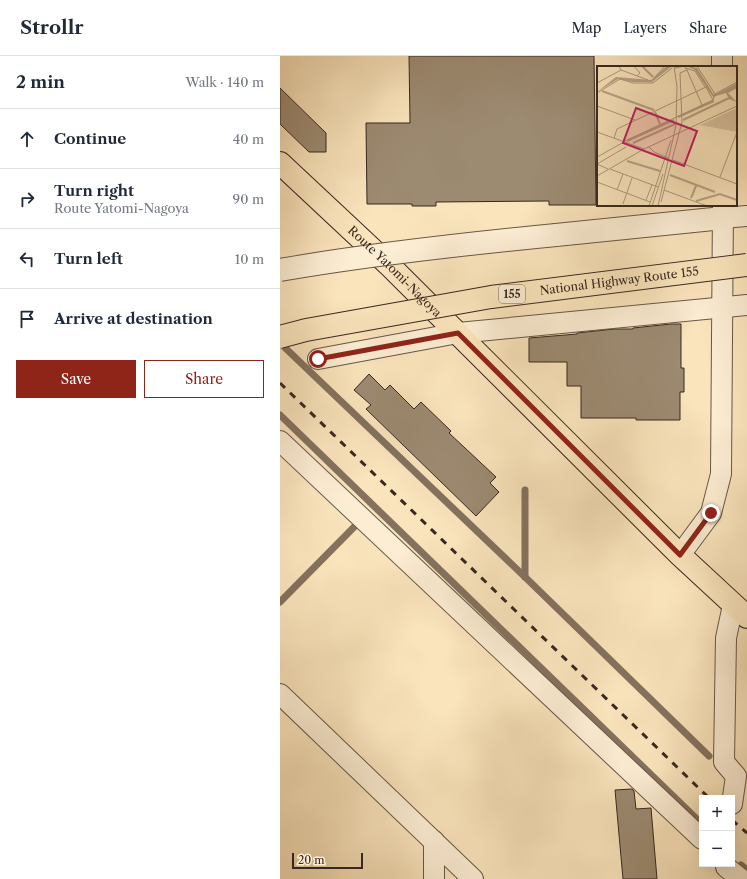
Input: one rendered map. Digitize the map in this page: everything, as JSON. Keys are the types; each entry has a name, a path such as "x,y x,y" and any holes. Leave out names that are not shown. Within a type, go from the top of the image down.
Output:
{"main road":[{"name":"Route Yatomi-Nagoya","path":"280,163 389,265 680,555 740,611"},
{"name":"National Highway Route 155","path":"280,337 306,330 491,297 747,265"}],"street":[{"path":"680,555 711,513 721,474 723,212"},
{"path":"280,270 333,261 475,243 556,235 723,212 747,216"},
{"path":"318,359 458,333 747,305"},
{"path":"280,441 699,836"},
{"path":"733,795 736,776 724,762 726,638 740,611"},
{"path":"280,694 473,879"},
{"path":"434,841 434,879"},
{"path":"726,870 741,879"}],"building":[{"path":"409,56 594,56 596,205 549,205 549,201 436,202 436,206 412,206 412,204 367,204 366,123 410,123"},
{"path":"280,88 326,133 326,152 309,152 280,124"},
{"path":"681,324 681,368 684,368 684,392 680,392 680,420 581,418 581,386 567,386 567,362 529,362 529,338 614,329 633,329"},
{"path":"369,374 385,390 390,385 414,409 421,402 451,431 449,433 496,477 490,483 499,492 476,516 366,409 371,405 354,390"},
{"path":"632,789 634,791 636,809 651,808 657,879 623,879 615,790"}],"waterway":[{"path":"280,343 525,577 709,756"},
{"path":"280,415 699,821"},
{"path":"525,490 525,577"},
{"path":"280,602 358,523"},
{"path":"741,865 747,870"}],"railway":[{"path":"280,383 706,795"},
{"path":"735,823 747,833"}],"route":[{"path":"318,359 458,333 680,555 711,513"}]}
